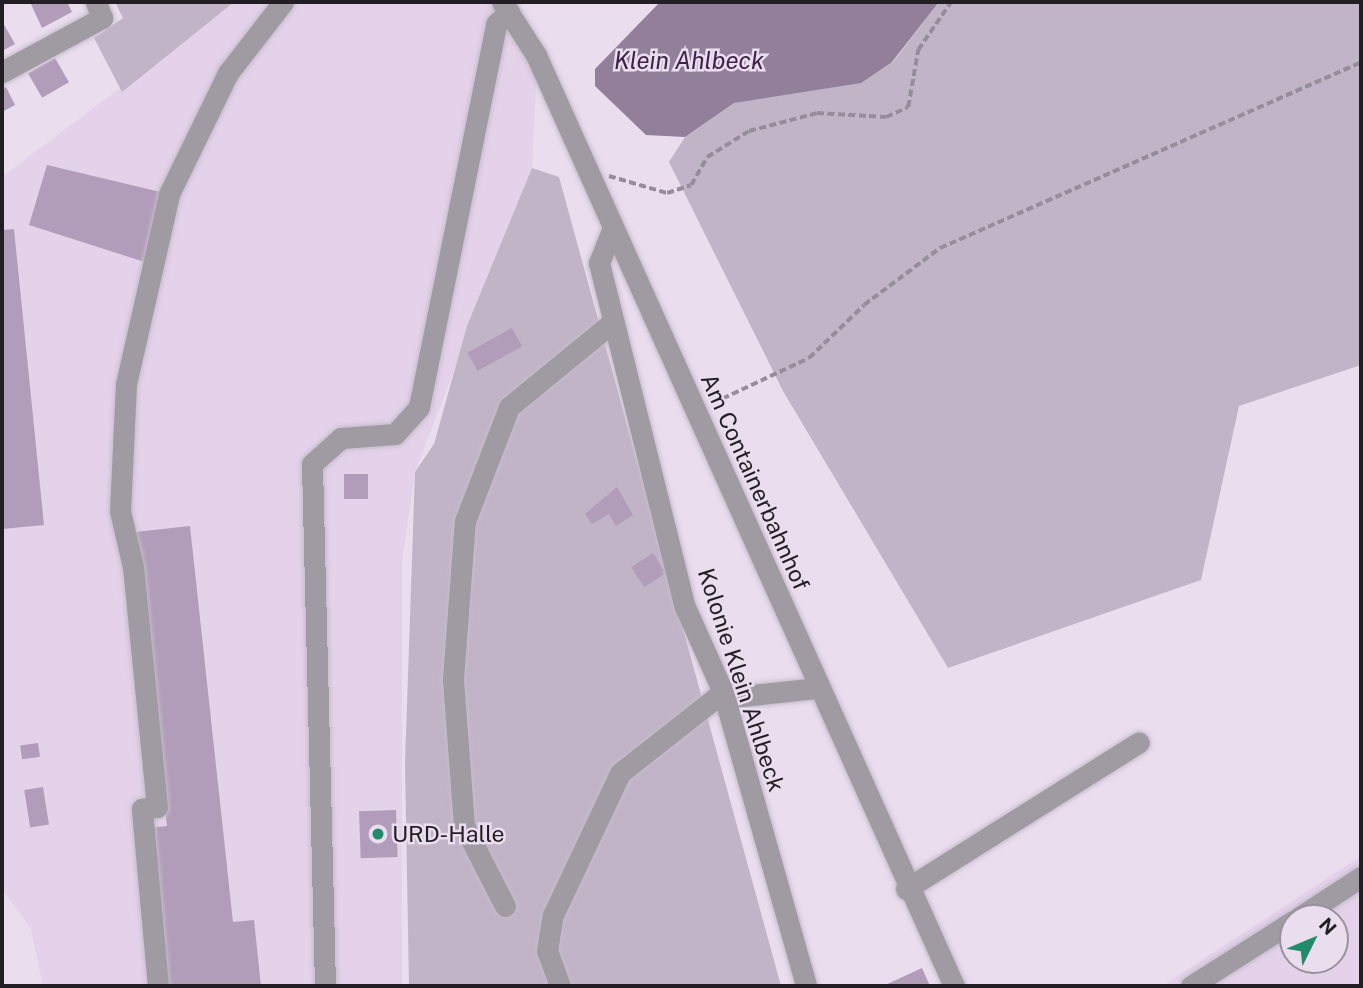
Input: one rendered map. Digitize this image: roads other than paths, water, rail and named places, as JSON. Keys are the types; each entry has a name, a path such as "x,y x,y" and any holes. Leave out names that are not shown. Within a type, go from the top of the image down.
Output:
{"street":[{"path":"2,72 102,18 96,2"},
{"path":"158,986 142,809 157,807 133,567 120,511 126,384 169,194 228,73 283,2"},
{"path":"325,986 312,464 341,438 395,434 419,407 496,24 505,7"},
{"name":"Am Containerbahnhof","path":"505,7 587,169 906,889 954,986"},
{"name":"Kolonie Klein Ahlbeck","path":"613,228 599,263 685,607 724,695 806,986"},
{"path":"505,906 464,826 453,679 464,521 509,407 613,322"},
{"path":"559,986 547,951 552,915 620,774 724,695 818,688"},
{"path":"906,889 1139,742"},
{"path":"1320,904 1361,877"},
{"path":"1191,986 1279,930"}],"water":[{"name":"Klein Ahlbeck","path":"660,2 939,2 892,62 861,83 734,103 685,137 646,135 595,86 595,69"}],"place":[{"name":"URD-Halle","path":"378,834"}]}
